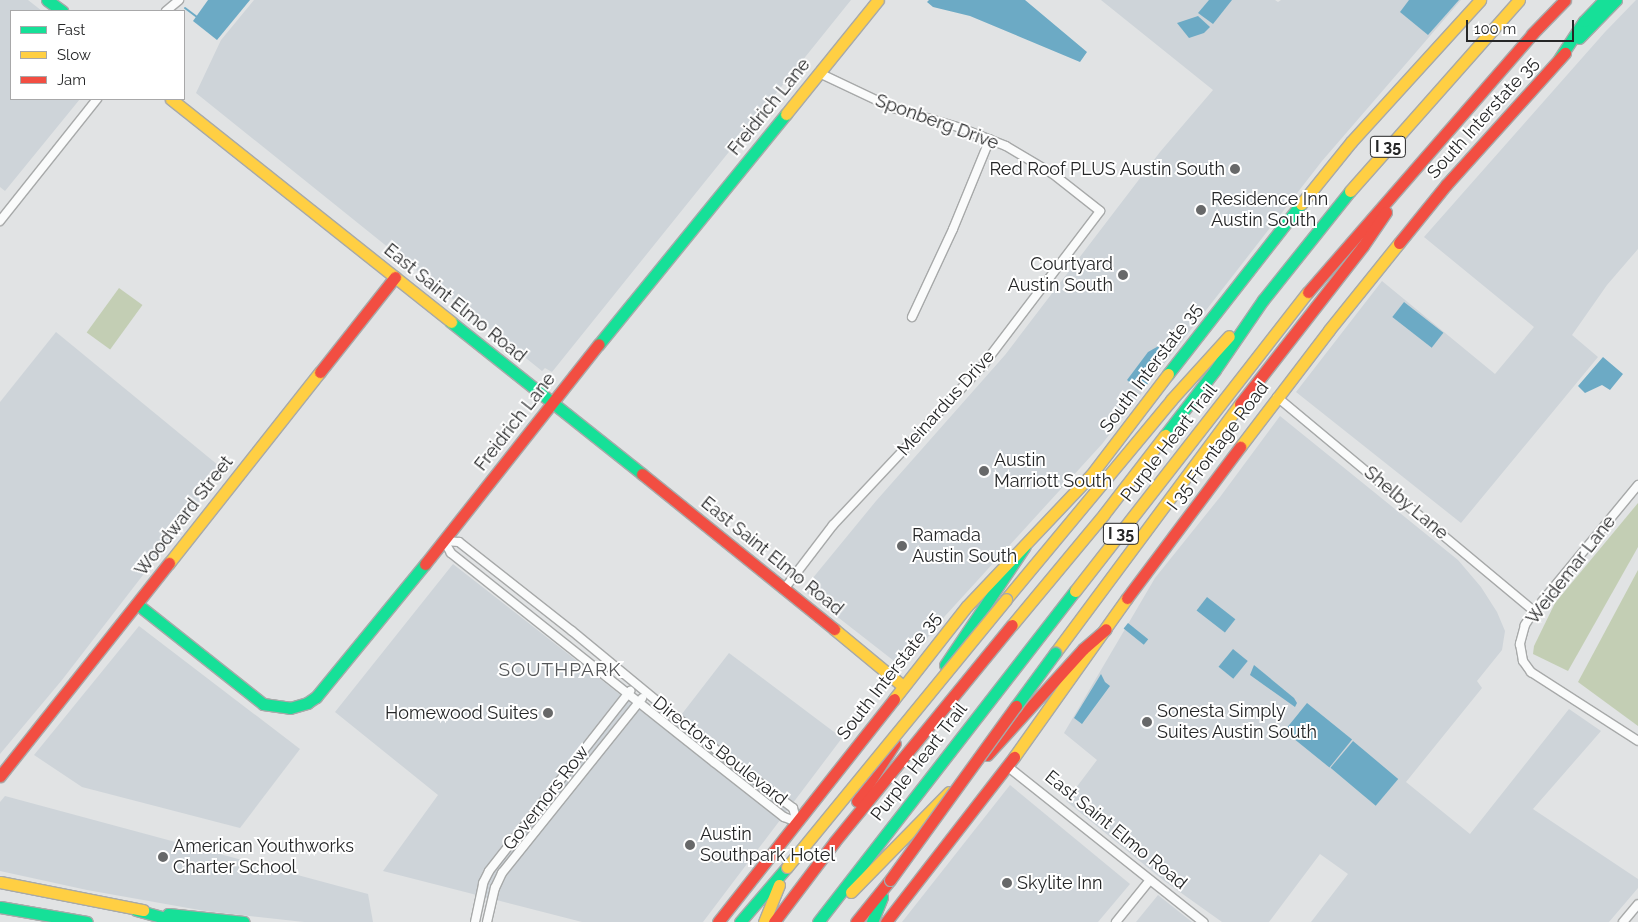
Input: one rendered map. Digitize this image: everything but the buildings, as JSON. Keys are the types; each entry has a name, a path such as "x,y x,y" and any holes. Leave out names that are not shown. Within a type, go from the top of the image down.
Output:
{"main road":[{"path":"47,0 61,10"},
{"name":"Freidrich Lane","path":"137,604 258,701 279,708 296,707 311,700 321,692 878,0"},
{"name":"South Interstate 35","path":"718,922 968,606 1091,474 1225,299 1352,142 1480,0"},
{"name":"Purple Heart Trail","path":"774,922 835,841 1104,514 1214,370 1263,300 1384,151 1519,0"},
{"name":"Purple Heart Trail","path":"819,922 944,758 1104,556 1317,280 1429,151 1565,0"},
{"path":"1560,59 1584,21 1604,0"},
{"name":"South Interstate 35","path":"1363,288 1469,159 1616,0"},
{"name":"East Saint Elmo Road","path":"173,100 785,588 903,686"},
{"path":"856,922 890,880 1055,652 1225,424 1363,246 1429,151"},
{"name":"Woodward Street","path":"0,776 395,277"},
{"name":"I 35 Frontage Road","path":"1106,629 1139,581 1363,288"},
{"path":"740,922 1171,400 1263,300"},
{"path":"835,841 849,812 939,673 1014,565 1025,546"},
{"path":"819,922 847,897 924,816 981,762 1083,649 1106,629"},
{"path":"886,922 1007,766 1106,629"},
{"path":"764,922 769,906 787,867"},
{"path":"872,922 890,880"},
{"path":"0,882 136,910 180,922"},
{"path":"0,907 87,922"},
{"path":"726,922 728,909"},
{"path":"136,910 244,922"}],"street":[{"path":"167,10 179,0"},
{"name":"Sponberg Drive","path":"819,73 893,108 990,139 1048,171 1100,211"},
{"path":"0,221 3,210 96,100"},
{"path":"912,318 953,229 990,139"},
{"name":"Meinardus Drive","path":"785,588 833,525 984,364 1100,211"},
{"name":"Shelby Lane","path":"1278,397 1534,611"},
{"name":"Weidemar Lane","path":"1638,485 1534,611 1525,625 1520,644 1524,661 1531,672 1638,741"},
{"name":"Directors Boulevard","path":"444,541 459,542 721,754 793,808 797,822"},
{"name":"Directors Boulevard","path":"444,541 451,553 784,817 797,822"},
{"name":"Governors Row","path":"475,922 483,883 489,871 635,683"},
{"name":"Governors Row","path":"487,922 495,888 502,873 647,693"},
{"path":"714,762 721,754"},
{"name":"East Saint Elmo Road","path":"1007,766 1203,922"},
{"path":"1116,922 1150,880"},
{"path":"1623,922 1638,904"}],"shaded area":[{"path":"0,0 28,0 41,10 10,10 10,100 79,100 5,191 0,187"},
{"path":"254,0 851,0 552,372 545,368 542,371 196,93 221,40"},
{"path":"1101,0 1275,0 1278,2 1281,0 1461,0 1322,161 1102,444 945,616 903,668 803,590 876,501 1005,355 1160,152 1213,90"},
{"path":"1638,0 1638,249 1607,285 1572,335 1598,357 1461,523 1296,392 1382,281 1495,374 1534,327 1424,237 1605,32"},
{"path":"56,332 224,470 62,680 0,754 0,402"},
{"path":"1280,416 1458,560 1481,587 1497,612 1505,631 1502,650 1477,681 1482,688 1406,782 1470,834 1569,709 1601,731 1533,809 1638,879 1638,888 1609,922 1311,922 1348,874 1320,854 1269,922 1222,922 1163,880 1066,801 1097,760 1064,733 1155,578 1220,497"},
{"path":"453,564 668,732 729,653 842,738 703,922 582,922 383,871 438,795 335,712"},
{"path":"139,626 300,749 240,828 82,787 34,755"},
{"path":"1010,785 1130,884 1098,922 902,922"},
{"name":"American Youthworks Charter School","path":"5,796 368,894 373,922 304,922 205,911 87,890 0,871 0,802"},
{"path":"1158,895 1192,922 1136,922"}],"green space":[{"path":"119,288 142,305 110,350 87,332"},
{"path":"1638,503 1638,547 1568,671 1533,654 1534,646 1555,603"},
{"path":"1638,570 1638,726 1578,682"}],"water":[{"path":"208,0 250,0 217,40 193,21"},
{"path":"929,0 1025,0 1087,52 1080,62 970,16 933,7 927,2"},
{"path":"1209,0 1232,0 1213,24 1198,13"},
{"path":"1409,0 1459,0 1428,35 1400,12"},
{"path":"1198,16 1210,27 1204,33 1189,38 1177,23"},
{"path":"1404,302 1443,333 1432,348 1392,317"},
{"path":"1171,339 1155,360 1159,363 1147,379 1149,382 1145,387 1138,389 1127,380 1148,352"},
{"path":"1603,357 1623,374 1610,390 1602,385 1585,393 1578,386"},
{"path":"1207,597 1235,619 1225,633 1197,610"},
{"path":"1128,623 1148,639 1144,645 1124,628"},
{"path":"1233,649 1248,661 1233,679 1219,667"},
{"path":"1254,665 1294,698 1297,703 1295,707 1250,675"},
{"path":"1101,674 1105,682 1110,686 1082,724 1074,718"},
{"path":"1307,703 1352,740 1329,767 1284,731"},
{"path":"1353,741 1398,779 1376,806 1331,768"}],"waterway":[{"path":"185,8 197,17"}],"traffic: fast":[{"path":"47,0 61,10"},
{"path":"1559,59 1584,21 1604,0"},
{"path":"1579,38 1616,0"},
{"path":"599,344 786,114"},
{"path":"1165,435 1215,370 1263,300 1350,191"},
{"path":"1168,374 1301,204"},
{"path":"451,322 642,474"},
{"path":"945,665 1025,546"},
{"path":"137,604 263,704 290,708 307,703 316,697 425,564"},
{"path":"818,922 1075,591"},
{"path":"1016,706 1055,653"},
{"path":"740,922 787,867"},
{"path":"872,922 882,897"},
{"path":"0,907 87,922"},
{"path":"136,910 180,922"},
{"path":"168,914 244,922"}],"traffic: slow":[{"path":"786,114 878,0"},
{"path":"1301,204 1351,142 1480,0"},
{"path":"1350,191 1519,0"},
{"path":"172,100 451,322"},
{"path":"1240,447 1329,330 1399,243"},
{"path":"1075,591 1308,292"},
{"path":"1006,599 1171,400 1229,336"},
{"path":"169,563 320,372"},
{"path":"894,699 967,606 1091,475 1168,374"},
{"path":"1055,653 1240,404"},
{"path":"1012,625 1104,514 1165,435"},
{"path":"1014,757 1127,598"},
{"path":"787,867 1006,599"},
{"path":"834,629 903,686"},
{"path":"851,892 949,792"},
{"path":"0,882 143,910"},
{"path":"764,922 779,885"}],"traffic: jam":[{"path":"1308,292 1532,34 1565,0"},
{"path":"1399,243 1446,185 1565,53"},
{"path":"1240,404 1363,246 1386,212"},
{"path":"320,372 395,277"},
{"path":"425,564 599,344"},
{"path":"1127,598 1240,447"},
{"path":"642,474 834,629"},
{"path":"0,776 169,563"},
{"path":"774,922 835,841 1012,625"},
{"path":"987,755 1083,649 1106,629"},
{"path":"718,922 894,699"},
{"path":"890,880 1016,706"},
{"path":"857,801 895,743"},
{"path":"886,922 1014,757"},
{"path":"856,922 890,880"}],"place":[{"name":"Red Roof PLUS Austin South","path":"1235,169"},
{"name":"Residence Inn Austin South","path":"1201,210"},
{"name":"Courtyard Austin South","path":"1123,275"},
{"name":"Austin Marriott South","path":"984,471"},
{"name":"Ramada Austin South","path":"902,546"},
{"name":"Homewood Suites","path":"548,713"},
{"name":"Sonesta Simply Suites Austin South","path":"1147,722"},
{"name":"Austin Southpark Hotel","path":"690,845"},
{"name":"American Youthworks Charter School","path":"163,857"},
{"name":"Skylite Inn","path":"1007,883"}],"district":[{"name":"SOUTHPARK","path":"560,670"}]}
